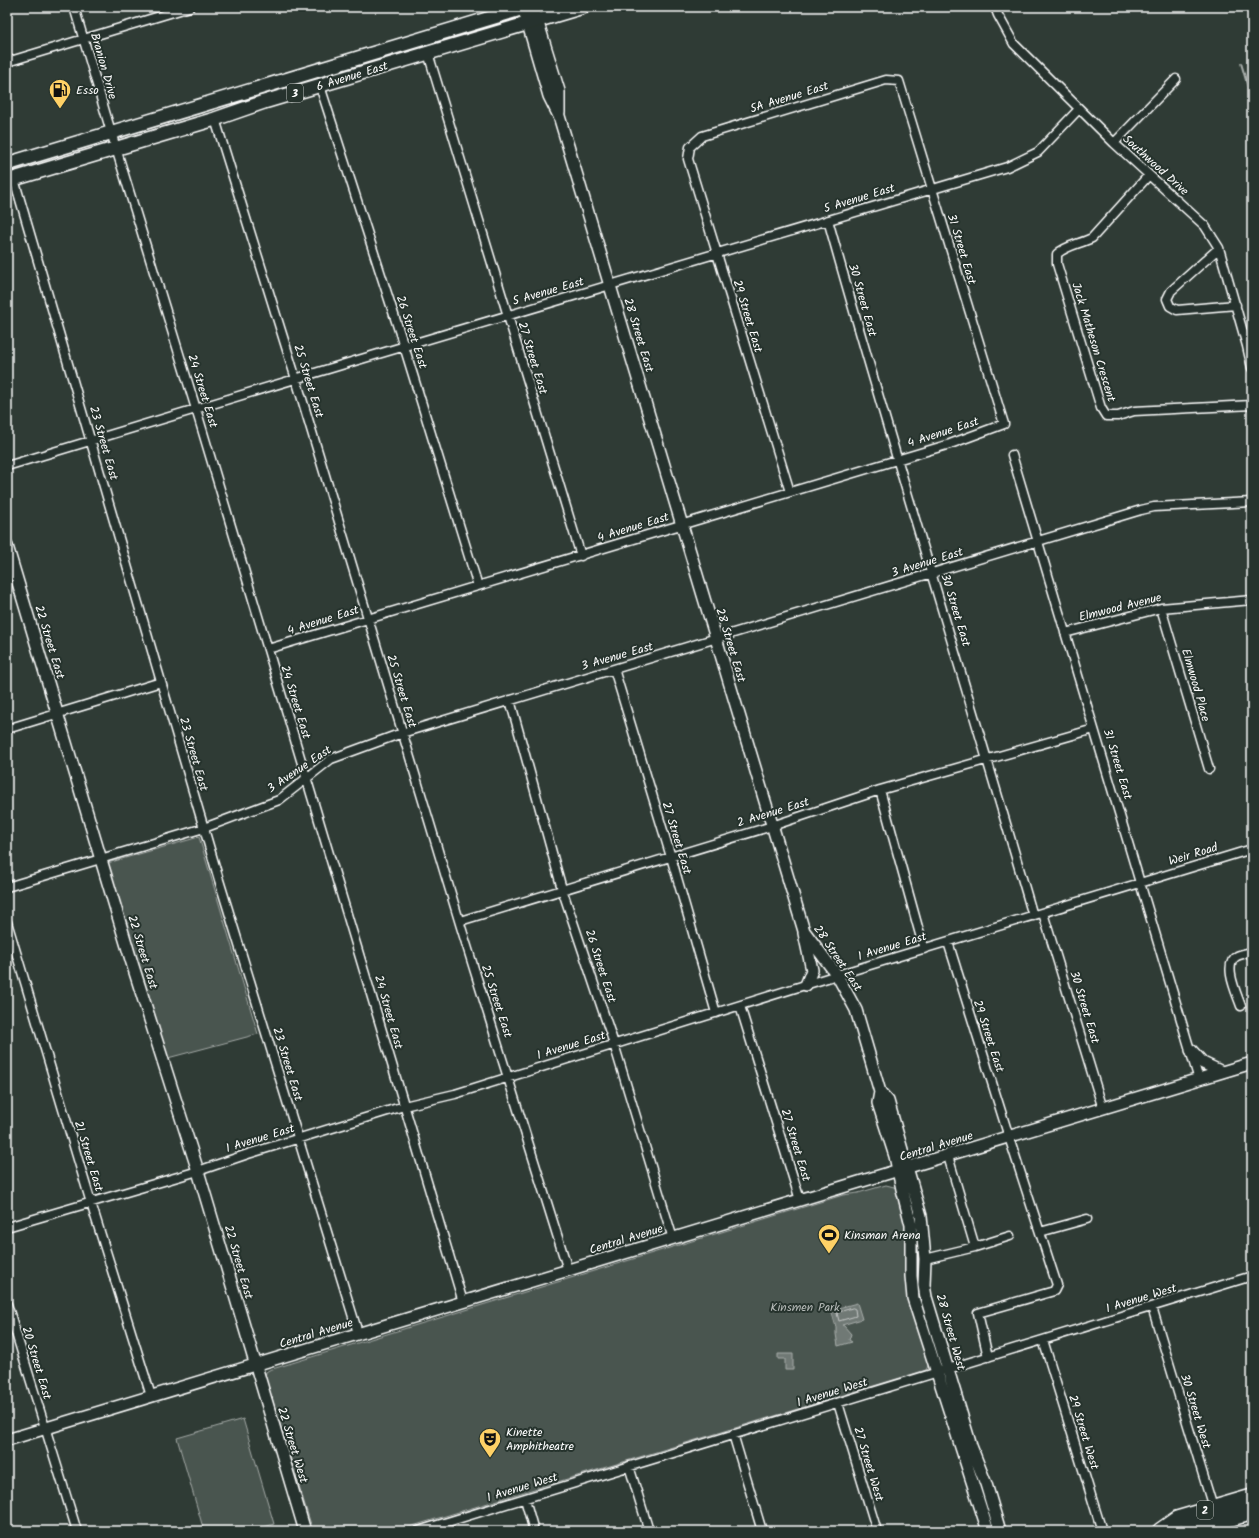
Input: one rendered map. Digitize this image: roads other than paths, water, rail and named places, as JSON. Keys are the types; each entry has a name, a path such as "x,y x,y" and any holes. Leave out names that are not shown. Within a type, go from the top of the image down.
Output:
{"highway":[{"name":"2","path":"1187,1531 1252,1497"},
{"name":"2","path":"1161,1531 1177,1519 1252,1512"},
{"name":"2","path":"1161,1531 1166,1531"}],"main road":[{"name":"6 Avenue East","path":"7,164 526,7"},
{"name":"6 Avenue East","path":"10,180 215,119 264,102 583,7"}],"street":[{"name":"Branion Drive","path":"74,7 111,132"},
{"name":"28 Street East","path":"526,7 533,23 549,96 559,116 611,285 804,931 837,975 856,1010 880,1092 878,1103 895,1156 903,1169"},
{"name":"Southwood Drive","path":"996,7 998,15 1014,44 1114,143 1206,226 1219,248 1236,305 1252,368"},
{"path":"7,62 185,8"},
{"name":"27 Street East","path":"428,54 581,556"},
{"path":"1114,143 1176,79"},
{"name":"5A Avenue East","path":"690,146 702,136 886,80 899,81"},
{"name":"31 Street East","path":"899,81 1004,424"},
{"name":"26 Street East","path":"320,86 404,346 478,586"},
{"name":"5 Avenue East","path":"7,466 196,408 1006,168 1038,152 1079,109"},
{"name":"25 Street East","path":"215,119 296,379 367,619 460,921 460,927 568,1270"},
{"name":"24 Street East","path":"111,132 196,408 463,1302"},
{"name":"29 Street East","path":"690,146 688,159 790,492"},
{"name":"Jack Matheson Crescent","path":"1149,175 1092,238 1081,244 1063,248 1057,254 1057,264 1101,408 1106,416 1118,416 1134,411 1252,405"},
{"name":"23 Street East","path":"10,180 91,441 204,828 358,1334"},
{"name":"30 Street East","path":"828,220 861,337 988,759 1033,916"},
{"path":"1219,248 1171,291 1168,299 1170,306 1177,310 1236,305"},
{"name":"4 Avenue East","path":"268,649 950,444 1004,424"},
{"name":"31 Street East","path":"1012,455 1199,1080"},
{"name":"3 Avenue East","path":"7,887 204,828 279,800 331,759 402,733 716,639 1038,540 1154,507 1252,502"},
{"name":"22 Street East","path":"7,546 100,858 198,1171 256,1366"},
{"name":"Elmwood Avenue","path":"1065,633 1161,608 1252,600"},
{"name":"Elmwood Place","path":"1161,608 1209,769"},
{"name":"27 Street East","path":"614,669 671,856 716,1013"},
{"path":"7,729 161,682"},
{"name":"26 Street East","path":"510,700 562,889 614,1044 673,1239"},
{"name":"2 Avenue East","path":"460,921 772,826 880,790 1094,729"},
{"path":"880,790 924,948"},
{"name":"Weir Road","path":"1141,883 1252,849"},
{"name":"1 Avenue East","path":"7,1228 198,1171 298,1138 404,1106 455,1094 924,948 1141,883"},
{"name":"30 Street East","path":"1043,913 1103,1108"},
{"name":"21 Street East","path":"7,922 91,1203 151,1396"},
{"path":"804,931 812,970 806,985"},
{"name":"29 Street East","path":"948,942 1009,1137 1058,1284 1054,1291 978,1313 988,1357"},
{"path":"1241,1006 1230,970 1230,962 1236,956 1252,952"},
{"name":"27 Street East","path":"740,1006 800,1200"},
{"path":"1190,1050 1203,1063 1222,1072"},
{"name":"Central Avenue","path":"7,1440 256,1366 1252,1063"},
{"path":"948,1156 975,1247"},
{"name":"28 Street West","path":"903,1169 910,1183 921,1216 925,1259 924,1285 926,1297 971,1446 986,1484 1000,1531"},
{"name":"28 Street West","path":"903,1169 911,1225 911,1276 913,1298 988,1531"},
{"path":"1040,1232 1087,1219"},
{"path":"925,1259 975,1247 1010,1236"},
{"name":"1 Avenue West","path":"420,1531 1252,1276"},
{"name":"20 Street East","path":"7,1304 77,1531"},
{"name":"30 Street West","path":"1152,1307 1215,1515"},
{"name":"29 Street West","path":"1043,1340 1102,1531"},
{"name":"22 Street West","path":"256,1366 306,1531"},
{"name":"27 Street West","path":"838,1403 877,1531"},
{"path":"733,1434 762,1531"},
{"path":"629,1466 649,1531"},
{"path":"525,1499 534,1531"}],"water":[{"path":"857,1303 862,1319 842,1325 851,1334 849,1340 852,1342 838,1346 836,1327 831,1310"},
{"path":"778,1354 793,1354 793,1370 785,1370 785,1359 778,1359"}],"waterway":[{"path":"1241,63 1252,101"}],"place":[{"name":"Esso","path":"60,110"},
{"name":"Kinsman Arena","path":"829,1254"},
{"name":"Kinette Amphitheatre","path":"490,1458"}],"park label":[{"name":"Kinsmen Park","path":"805,1307"}]}
